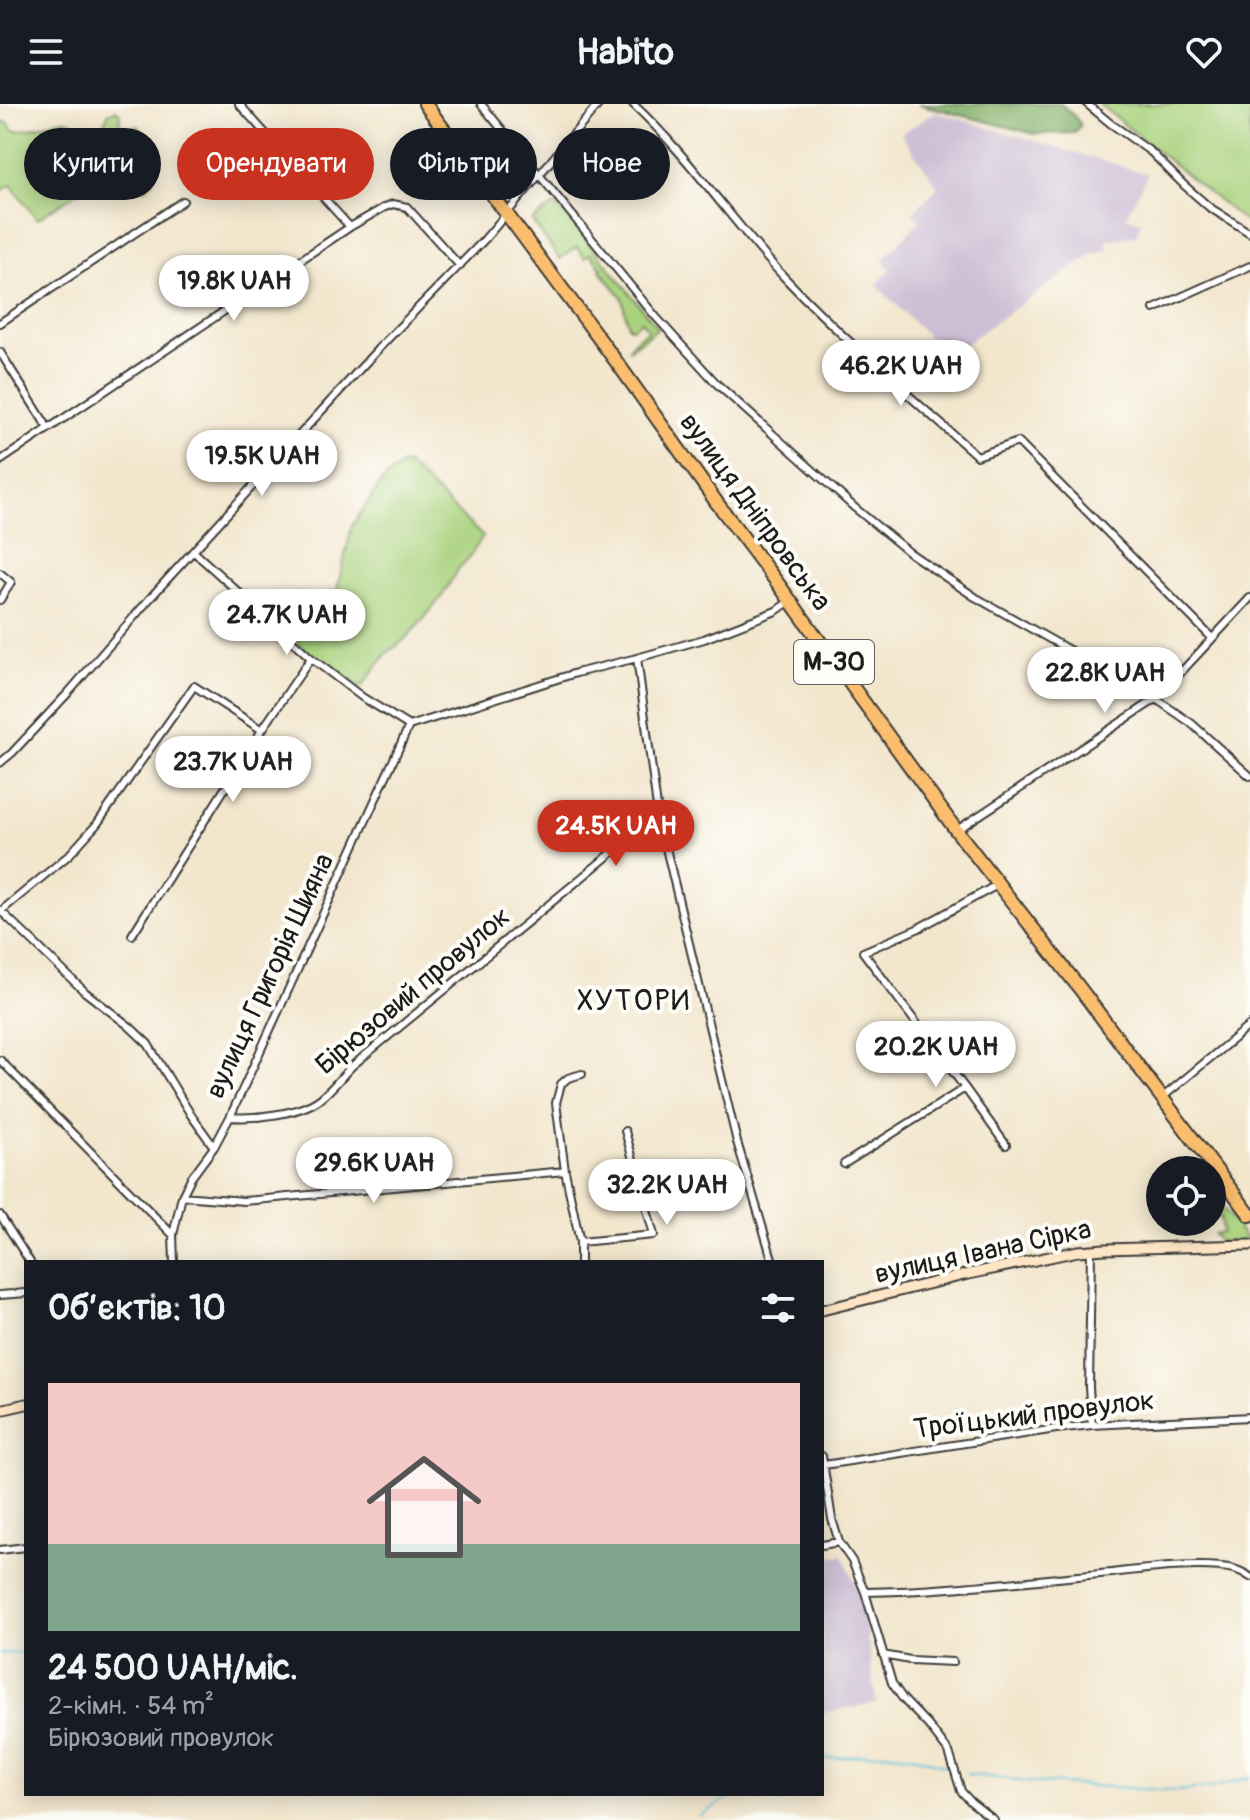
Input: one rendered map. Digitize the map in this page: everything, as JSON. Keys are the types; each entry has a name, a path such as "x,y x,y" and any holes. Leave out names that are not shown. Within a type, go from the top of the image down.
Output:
{"highway":[{"name":"вулиця Дніпровська","path":"425,104 956,830 1163,1097 1250,1215"}],"street":[{"path":"239,104 350,227"},
{"path":"481,104 656,317 717,384 877,527 919,560 975,597 1156,699 1191,723 1250,775"},
{"path":"0,763 69,692 152,596 379,348 460,266 599,104"},
{"path":"633,104 784,277 853,344 977,456 1018,442 1212,638"},
{"path":"1087,104 1151,152 1209,207 1250,233"},
{"path":"0,323 183,201"},
{"path":"0,461 350,227 385,207 393,204 407,207 460,266"},
{"path":"1154,309 1250,266"},
{"path":"0,352 48,428"},
{"path":"193,551 311,658 362,697 409,726 576,673 704,639 776,611 791,601"},
{"path":"0,573 11,582 0,600"},
{"path":"956,830 1156,699 1250,598"},
{"path":"132,935 311,658"},
{"path":"637,658 658,815 737,1142 772,1260"},
{"path":"214,1147 148,1044 85,992 1,911 69,855 97,824 194,686 262,730"},
{"name":"вулиця Григорія Шияна","path":"174,1260 173,1235 182,1196 230,1117 409,726"},
{"name":"Бірюзовий провулок","path":"230,1117 246,1118 295,1110 321,1098 352,1066 658,815"},
{"path":"997,885 917,929 863,952 1006,1145"},
{"path":"1163,1097 1250,1025"},
{"path":"0,1060 173,1235"},
{"path":"580,1260 580,1242 556,1107 561,1084 568,1078 582,1074"},
{"path":"844,1164 965,1088"},
{"path":"580,1242 654,1235 625,1131"},
{"path":"182,1196 244,1201 565,1171"},
{"path":"0,1215 29,1260"},
{"name":"вулиця Івана Сірка","path":"824,1310 1018,1262 1091,1250 1250,1245"},
{"path":"1091,1250 1089,1388 1092,1425"},
{"path":"0,1295 24,1293"},
{"path":"0,1410 24,1404"},
{"name":"Троїцький провулок","path":"824,1465 1056,1429 1250,1417"},
{"path":"824,1465 832,1519 839,1542 852,1561 865,1592 892,1683 949,1752 961,1791 994,1820"},
{"path":"824,1545 839,1542"},
{"path":"0,1550 24,1547"},
{"path":"865,1592 942,1589 1198,1567 1231,1568 1250,1577"},
{"path":"883,1655 953,1662"}],"shaded area":[{"path":"935,112 1148,174 1126,216 1141,221 1137,235 1106,240 1108,250 1093,254 974,337 947,364 930,347 935,343 876,285 891,270 882,260 920,221 912,213 938,187 901,134"},
{"path":"843,1555 863,1602 876,1703 824,1713 824,1558"}],"green space":[{"path":"918,104 1061,104 1081,125 1074,133 1035,134"},
{"path":"1099,104 1250,104 1250,226"},
{"path":"116,110 120,114 119,123 128,128 101,128 109,112"},
{"path":"58,120 88,125 88,128 32,128"},
{"path":"0,121 9,123 11,129 24,129 24,200 66,200 37,219 11,185 0,192"},
{"path":"554,205 568,217 658,328 628,350 648,330 641,321 632,328 628,326 622,297 590,254 585,258 577,247 560,259 532,221"},
{"path":"407,464 483,537 422,621 387,653 362,687 315,657 293,634 335,598 352,526 383,480 401,465"},
{"path":"1226,1212 1248,1241 1219,1242 1214,1236 1226,1236"}],"waterway":[{"path":"0,1654 24,1652"},
{"path":"824,1759 883,1753 917,1757 946,1766"},
{"path":"967,1774 1025,1782 1178,1791 1215,1787 1250,1777"},
{"path":"699,1816 732,1796"}],"district":[{"name":"ХУТОРИ","path":"634,1000"}]}
